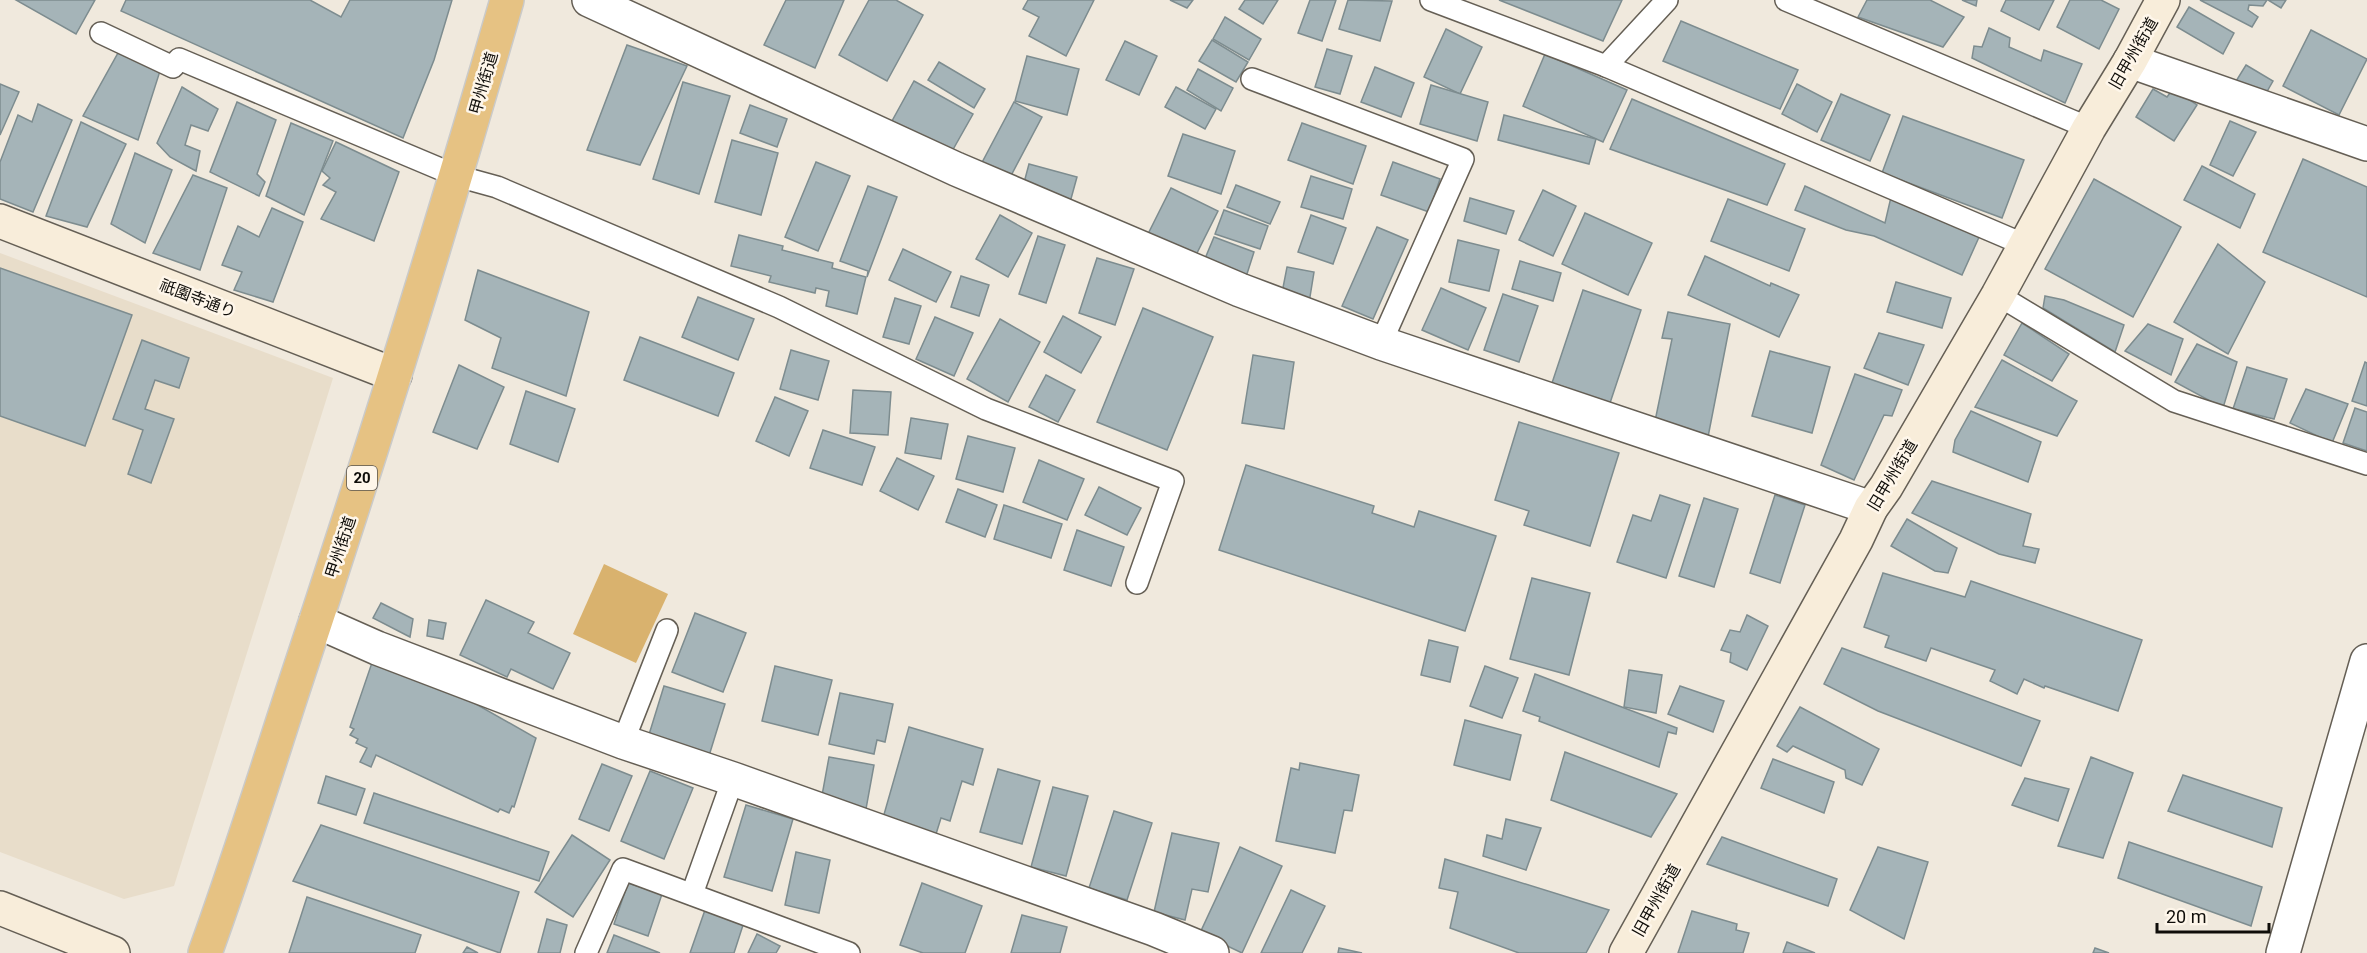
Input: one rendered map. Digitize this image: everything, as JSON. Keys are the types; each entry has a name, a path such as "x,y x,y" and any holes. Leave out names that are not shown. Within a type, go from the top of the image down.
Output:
{"highway":[{"name":"甲州街道","path":"205,953 395,375 457,176 507,0"}],"main road":[{"name":"旧甲州街道","path":"1626,953 1871,508 1886,487 1998,295 2089,128 2130,61 2163,0"},
{"name":"祇園寺通り","path":"0,221 395,375"},
{"path":"0,908 112,953"}],"street":[{"path":"589,0 956,169 1240,290 1381,343 1871,508"},
{"path":"2130,61 2367,144"},
{"path":"316,621 377,648 623,742 1154,929 1212,953"},
{"path":"2283,953 2367,660"}],"lane":[{"path":"1431,0 1605,66 2025,245"},
{"path":"1605,66 1667,0"},
{"path":"1786,0 2089,128"},
{"path":"101,33 173,68 179,59 457,176 497,187 779,307 986,409 1173,481 1137,584"},
{"path":"1252,79 1463,159 1381,343"},
{"path":"1998,295 2174,401 2367,464"},
{"path":"623,742 667,630"},
{"path":"692,894 733,779"},
{"path":"586,953 623,869 849,953"}],"shaded area":[{"path":"0,253 333,378 174,886 124,899 0,852"},
{"path":"604,564 668,594 636,663 573,634"}],"building":[{"path":"16,0 95,0 76,34"},
{"path":"126,0 310,0 341,17 350,0 452,0 434,60 403,138 121,11"},
{"path":"786,0 844,0 815,68 764,45"},
{"path":"869,0 896,0 923,15 887,81 839,55"},
{"path":"1028,0 1094,0 1066,56 1029,36 1039,17 1023,9"},
{"path":"1170,0 1193,0 1187,8"},
{"path":"1245,0 1278,0 1263,24 1239,9"},
{"path":"1310,0 1336,0 1322,41 1298,33"},
{"path":"1348,0 1392,1 1380,41 1339,29"},
{"path":"1499,0 1622,0 1603,41"},
{"path":"1867,0 1930,0 1964,17 1943,47 1858,17"},
{"path":"1962,0 1977,0 1976,6"},
{"path":"2006,0 2054,0 2039,30 2001,11"},
{"path":"2070,0 2101,0 2119,9 2099,49 2057,27"},
{"path":"2200,0 2267,0 2263,6 2249,5 2248,10 2258,17 2252,27"},
{"path":"2268,0 2286,0 2281,8"},
{"path":"2189,7 2234,33 2223,54 2177,27"},
{"path":"1225,17 1261,39 1249,60 1213,39"},
{"path":"1681,21 1798,70 1780,109 1663,61"},
{"path":"1989,28 2010,38 2009,47 2041,61 2044,50 2082,64 2065,103 1972,58 1974,46 1982,47"},
{"path":"1446,29 1482,47 1460,94 1424,77"},
{"path":"2311,30 2367,59 2339,115 2283,86"},
{"path":"1212,40 1248,62 1236,82 1199,61"},
{"path":"1125,41 1157,56 1139,95 1106,80"},
{"path":"627,45 687,66 640,165 587,150"},
{"path":"1327,49 1352,56 1340,94 1315,87"},
{"path":"118,53 160,71 138,140 83,116"},
{"path":"1545,54 1627,90 1603,142 1523,106"},
{"path":"1027,56 1079,69 1067,115 1015,101"},
{"path":"939,62 985,89 974,108 928,80"},
{"path":"2246,65 2273,81 2261,102 2233,86"},
{"path":"1375,67 1414,83 1401,117 1361,102"},
{"path":"1198,69 1233,88 1221,111 1187,90"},
{"path":"914,81 973,114 951,153 892,121"},
{"path":"683,82 730,96 699,194 653,179"},
{"path":"0,84 19,92 0,135"},
{"path":"1797,84 1832,102 1817,132 1782,114"},
{"path":"1431,85 1488,102 1477,141 1420,124"},
{"path":"182,87 218,109 208,131 191,125 185,145 200,151 196,171 170,157 157,143"},
{"path":"1176,87 1216,109 1205,129 1165,107"},
{"path":"2153,89 2167,97 2173,89 2197,105 2174,141 2136,117"},
{"path":"1841,94 1890,115 1870,161 1821,140"},
{"path":"1632,99 1785,164 1767,205 1610,149"},
{"path":"237,102 276,120 257,174 265,182 259,196 210,172"},
{"path":"1014,102 1042,117 1005,187 977,172"},
{"path":"38,104 72,120 33,212 0,199 0,162 18,115 32,122"},
{"path":"750,105 787,119 777,147 740,133"},
{"path":"1504,115 1596,139 1589,164 1498,140"},
{"path":"1903,116 2024,160 2002,218 1882,173"},
{"path":"2230,121 2256,132 2233,176 2210,165"},
{"path":"81,122 126,144 87,227 46,216"},
{"path":"291,123 333,141 304,215 266,196"},
{"path":"1302,123 1366,146 1353,184 1288,160"},
{"path":"1183,134 1235,151 1221,194 1168,176"},
{"path":"732,140 778,153 761,215 715,202"},
{"path":"336,142 399,172 374,241 321,219 336,192 323,185 330,178 322,171"},
{"path":"135,153 172,170 145,243 111,224"},
{"path":"2303,159 2367,187 2367,297 2263,252"},
{"path":"816,162 850,176 818,251 785,237"},
{"path":"1393,162 1440,179 1429,212 1381,195"},
{"path":"1029,164 1077,177 1069,206 1021,194"},
{"path":"2202,166 2255,194 2240,228 2184,200"},
{"path":"193,175 227,188 200,270 153,253"},
{"path":"1311,176 1352,189 1343,219 1301,207"},
{"path":"2094,179 2181,227 2133,317 2045,269"},
{"path":"1236,185 1280,202 1270,224 1227,207"},
{"path":"868,186 897,197 867,277 868,271 840,261"},
{"path":"1805,186 1885,223 1891,197 1980,235 1962,275 1874,236 1846,230 1795,210"},
{"path":"1171,188 1218,211 1193,261 1146,238"},
{"path":"1543,190 1576,206 1553,256 1519,240"},
{"path":"1470,198 1514,211 1506,234 1464,221"},
{"path":"1728,199 1805,229 1789,271 1711,241"},
{"path":"272,208 303,222 273,302 234,290 242,272 222,265 238,226 259,237"},
{"path":"1224,210 1268,226 1260,249 1215,234"},
{"path":"1585,213 1652,243 1628,295 1562,264"},
{"path":"1000,215 1032,233 1008,277 976,259"},
{"path":"1311,215 1346,228 1333,264 1298,252"},
{"path":"1377,227 1408,240 1373,319 1342,306"},
{"path":"739,235 783,246 782,250 833,263 832,268 866,277 857,314 826,306 829,291 816,288 815,293 769,282 771,276 731,266"},
{"path":"1038,236 1065,245 1046,303 1019,294"},
{"path":"1214,237 1254,252 1246,277 1204,261"},
{"path":"1458,240 1499,250 1489,291 1449,282"},
{"path":"2218,244 2265,282 2228,354 2174,322"},
{"path":"903,249 951,272 936,302 889,280"},
{"path":"1705,256 1770,286 1771,283 1799,295 1779,337 1688,295"},
{"path":"1097,258 1134,269 1115,325 1079,313"},
{"path":"1520,261 1561,273 1553,301 1512,289"},
{"path":"1287,267 1314,272 1309,303 1281,298"},
{"path":"0,268 132,315 85,446 0,416"},
{"path":"478,270 589,312 566,396 492,368 501,338 465,320"},
{"path":"961,276 989,285 979,316 951,307"},
{"path":"1896,282 1951,298 1942,328 1887,312"},
{"path":"1441,288 1486,308 1468,350 1422,330"},
{"path":"1583,290 1641,310 1610,403 1552,383"},
{"path":"1503,294 1538,306 1519,362 1484,350"},
{"path":"2045,296 2064,300 2124,325 2115,352 2043,308"},
{"path":"698,297 754,319 738,360 682,337"},
{"path":"895,298 921,306 909,344 883,337"},
{"path":"1143,308 1213,337 1167,450 1097,422"},
{"path":"1668,312 1730,324 1708,437 1654,426 1672,339 1662,338"},
{"path":"1063,316 1101,337 1081,373 1044,352"},
{"path":"935,317 973,333 954,376 916,359"},
{"path":"1000,319 1040,342 1008,402 967,379"},
{"path":"2022,323 2069,354 2052,381 2004,355"},
{"path":"2148,324 2183,339 2171,375 2125,351"},
{"path":"1879,333 1924,345 1908,385 1864,368"},
{"path":"640,337 734,373 718,416 624,380"},
{"path":"142,340 189,358 179,388 155,380 145,409 174,419 151,483 128,474 143,430 113,419"},
{"path":"2197,344 2237,362 2223,408 2175,382"},
{"path":"791,350 829,361 818,400 780,389"},
{"path":"1770,351 1830,367 1812,433 1752,416"},
{"path":"1253,355 1294,362 1284,429 1242,423"},
{"path":"2002,360 2077,401 2057,436 1975,407"},
{"path":"2365,362 2367,363 2367,406 2352,401"},
{"path":"459,365 504,387 477,449 433,432"},
{"path":"2247,367 2287,379 2274,419 2233,409"},
{"path":"1855,374 1902,390 1892,416 1884,415 1854,480 1821,465"},
{"path":"1046,375 1075,390 1058,422 1029,407"},
{"path":"2306,389 2348,404 2332,443 2290,423"},
{"path":"853,390 891,392 888,435 850,433"},
{"path":"526,391 575,409 558,462 510,444"},
{"path":"775,397 808,411 789,456 756,441"},
{"path":"2355,408 2367,412 2367,451 2343,443"},
{"path":"1971,411 2041,442 2028,482 1953,452 1955,440"},
{"path":"911,418 948,424 941,459 905,453"},
{"path":"1519,422 1619,453 1590,546 1524,525 1529,511 1495,500"},
{"path":"823,430 875,447 862,485 810,468"},
{"path":"968,436 1015,448 1003,492 956,479"},
{"path":"897,458 934,476 918,510 880,491"},
{"path":"1039,460 1084,479 1067,520 1023,502"},
{"path":"1246,465 1374,506 1372,513 1414,527 1419,511 1496,536 1465,631 1219,550"},
{"path":"1932,481 2031,514 2023,546 2039,549 2035,563 1999,554 1912,513"},
{"path":"1099,487 1141,508 1127,535 1085,515"},
{"path":"958,489 997,505 985,537 946,522"},
{"path":"1660,495 1690,505 1666,578 1617,562 1633,515 1651,521"},
{"path":"1775,495 1805,505 1780,583 1750,573"},
{"path":"1704,498 1738,509 1714,587 1679,576"},
{"path":"1004,505 1062,524 1051,558 994,539"},
{"path":"1907,519 1957,548 1948,573 1935,571 1891,546"},
{"path":"1077,530 1124,547 1111,586 1064,570"},
{"path":"1883,573 1965,597 1971,581 2142,640 2118,711 2045,686 2044,688 2024,679 2017,694 1990,681 1995,670 1931,648 1926,661 1885,647 1889,636 1864,627"},
{"path":"1532,578 1590,593 1569,675 1510,659"},
{"path":"486,600 534,622 528,633 570,653 553,689 511,669 507,677 460,655"},
{"path":"381,603 413,619 410,637 373,618"},
{"path":"695,613 746,633 723,692 672,672"},
{"path":"1747,615 1768,626 1747,670 1730,662 1731,653 1721,650 1730,630 1740,632"},
{"path":"429,620 446,623 443,639 427,636"},
{"path":"1429,640 1458,647 1450,682 1421,675"},
{"path":"377,648 536,738 514,807 512,806 509,813 500,809 498,812 376,755 371,767 360,762 367,748 356,743 358,739 350,735 354,729 350,727"},
{"path":"1842,648 2040,721 2021,766 1878,711 1824,684"},
{"path":"775,666 832,680 818,735 762,721"},
{"path":"1485,666 1518,678 1502,718 1470,706"},
{"path":"1629,670 1662,675 1656,713 1624,707"},
{"path":"1535,674 1677,728 1676,734 1668,732 1659,767 1539,721 1540,717 1523,711"},
{"path":"664,686 725,704 708,759 647,741"},
{"path":"1680,686 1724,701 1713,732 1668,714"},
{"path":"840,693 893,704 885,742 877,740 874,754 829,744"},
{"path":"1800,707 1879,749 1862,785 1846,778 1845,770 1793,746 1787,752 1777,746"},
{"path":"1465,720 1521,735 1510,780 1454,765"},
{"path":"909,727 983,749 973,785 962,781 950,821 941,818 936,834 883,818"},
{"path":"1565,752 1677,794 1651,837 1551,800"},
{"path":"829,757 874,765 866,809 821,801"},
{"path":"2091,757 2133,773 2103,858 2058,846"},
{"path":"1773,759 1834,782 1824,813 1761,788"},
{"path":"1300,763 1359,775 1352,811 1344,810 1335,853 1276,841 1291,768 1299,770"},
{"path":"602,764 632,776 609,831 579,819"},
{"path":"998,769 1040,781 1022,844 980,832"},
{"path":"650,771 693,788 664,859 621,841"},
{"path":"2183,775 2282,808 2272,847 2168,811"},
{"path":"326,776 365,789 356,815 318,803"},
{"path":"2025,778 2069,789 2058,821 2012,805"},
{"path":"1053,787 1088,796 1066,876 1031,867"},
{"path":"374,793 549,852 539,881 364,823"},
{"path":"746,805 793,819 772,891 724,877"},
{"path":"1114,811 1152,823 1127,900 1089,888"},
{"path":"1506,819 1541,828 1526,870 1483,856 1487,835 1502,839"},
{"path":"321,825 519,892 500,953 293,881"},
{"path":"1172,833 1219,843 1208,892 1192,889 1185,920 1154,912"},
{"path":"572,835 610,860 573,917 535,892"},
{"path":"1722,837 1837,879 1828,906 1707,864"},
{"path":"2129,842 2262,887 2251,926 2118,878"},
{"path":"1240,847 1282,866 1242,953 1200,933"},
{"path":"1878,847 1928,862 1904,939 1850,910"},
{"path":"796,852 830,860 819,913 785,905"},
{"path":"1445,859 1609,910 1586,953 1519,953 1450,928 1458,892 1439,888"},
{"path":"628,883 662,894 648,936 614,924"},
{"path":"922,883 982,906 965,953 923,953 900,945"},
{"path":"1291,890 1325,906 1302,953 1261,953"},
{"path":"307,897 421,935 415,953 289,953"},
{"path":"705,910 744,922 734,953 690,953"},
{"path":"1692,911 1737,924 1736,930 1749,933 1743,953 1678,953"},
{"path":"1022,915 1067,927 1060,953 1011,953"},
{"path":"547,919 567,925 560,953 538,953"},
{"path":"757,934 780,946 776,953 748,953"},
{"path":"614,935 660,953 607,953"},
{"path":"1787,942 1815,953 1783,953"},
{"path":"467,947 478,953 463,953"},
{"path":"1339,948 1362,953 1338,953"},
{"path":"2095,948 2109,953 2093,953"}]}
